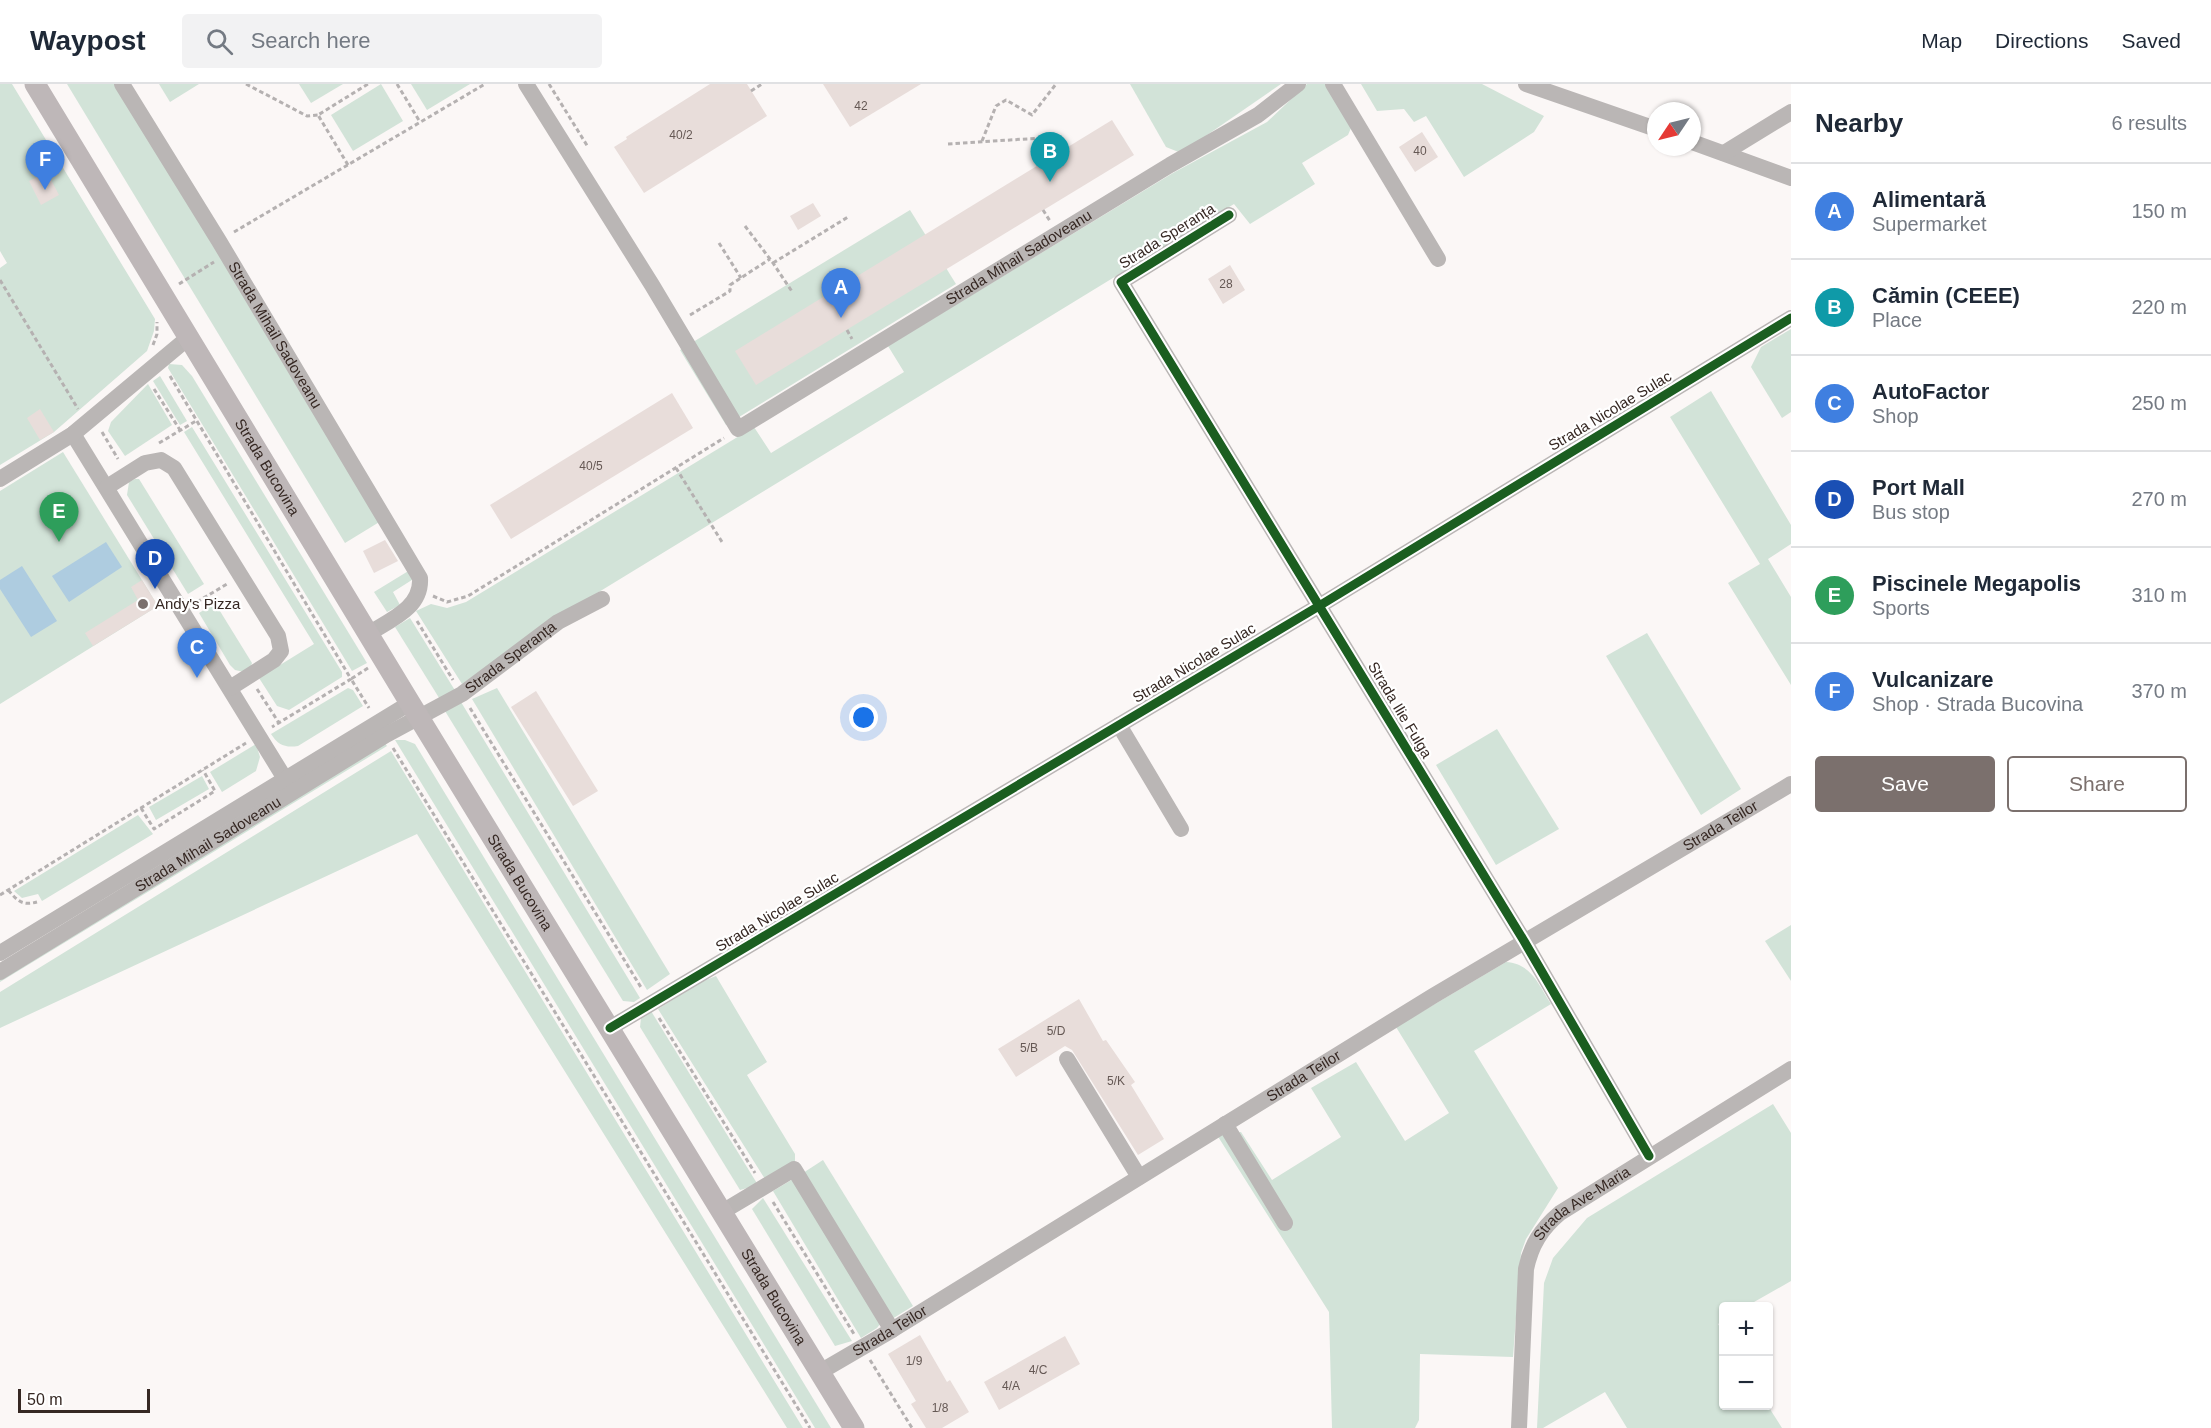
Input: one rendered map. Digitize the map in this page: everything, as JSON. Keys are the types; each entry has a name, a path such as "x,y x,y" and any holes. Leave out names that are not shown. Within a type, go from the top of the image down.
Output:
{"main road":[{"name":"Strada Bucovina","path":"35,84 414,710 854,1428"}],"street":[{"name":"Strada Mihail Sadoveanu","path":"122,84 413,564 420,578 421,590"},
{"path":"526,84 652,285 738,429"},
{"name":"Strada Mihail Sadoveanu","path":"738,429 1170,165 1258,115 1298,84"},
{"path":"1333,84 1438,259"},
{"path":"1526,84 1647,126"},
{"path":"1724,153 1791,111"},
{"path":"1701,145 1791,178"},
{"name":"Strada Speranța","path":"1121,282 1229,216"},
{"name":"Strada Ilie Fulga","path":"1121,282 1524,941 1649,1156"},
{"name":"Strada Nicolae Sulac","path":"610,1028 1319,606 1791,318"},
{"path":"0,479 87,427 163,365 188,338"},
{"path":"87,427 107,488 290,786"},
{"path":"107,488 145,463 161,460 174,468 241,575 278,636 281,651 274,660 230,688"},
{"path":"368,634 408,608 416,601 421,590"},
{"name":"Strada Speranța","path":"414,710 462,694 558,622 602,599"},
{"name":"Strada Mihail Sadoveanu","path":"0,953 290,786 378,723 414,710"},
{"name":"Strada Mihail Sadoveanu","path":"0,972 290,786 414,710"},
{"path":"1119,725 1181,829"},
{"name":"Strada Teilor","path":"820,1372 1524,941 1791,784"},
{"path":"1067,1059 1139,1178"},
{"name":"Strada Ave-Maria","path":"1519,1428 1526,1269 1529,1254 1537,1237 1560,1213 1791,1069"},
{"path":"1225,1124 1285,1223"},
{"path":"722,1212 794,1169 892,1330"}],"path":[{"path":"246,84 307,116 318,116 368,84"},
{"path":"397,84 420,122"},
{"path":"162,294 218,258 219,241 485,84"},
{"path":"751,91 762,84"},
{"path":"982,141 996,106 1006,100 1032,115 1056,84"},
{"path":"318,116 348,165"},
{"path":"948,144 1041,138"},
{"path":"774,263 848,217"},
{"path":"745,226 774,263 793,293"},
{"path":"719,243 741,278"},
{"path":"690,315 730,291 730,285 770,259"},
{"path":"0,280 87,427 102,434 128,474"},
{"path":"180,430 149,381 163,365 378,723"},
{"path":"421,590 447,602 468,596 738,429"},
{"path":"676,468 722,542"},
{"path":"182,611 241,575"},
{"path":"249,677 279,723"},
{"path":"0,895 351,679"},
{"path":"393,747 810,1428"},
{"path":"141,808 154,829 215,791 202,770"},
{"path":"8,890 18,902 26,904 37,902"}],"green space":[{"path":"0,84 12,84 155,319 154,331 147,351 54,432 0,465 0,268 7,263 0,251"},
{"path":"67,84 116,84 381,521 345,543"},
{"path":"159,84 199,84 170,102"},
{"path":"299,84 343,84 311,103"},
{"path":"381,84 403,121 353,151 331,115"},
{"path":"411,84 470,84 427,110"},
{"path":"1130,84 1281,84 1181,153 1166,147"},
{"path":"1307,84 1326,84 1351,128 1348,135 1302,163 1315,184 1250,224 1234,204 553,620 462,684 416,611 431,604 447,608 466,602 754,427 771,453 904,372 888,346 1173,173 1267,122"},
{"path":"1361,84 1482,84 1544,116 1534,132 1464,177 1426,116 1414,122 1404,109 1377,111"},
{"path":"910,210 956,284 726,425 680,350"},
{"path":"1791,329 1791,412 1782,418 1751,367 1761,347"},
{"path":"169,364 182,365 192,376 367,663 352,671 168,368"},
{"path":"160,376 187,421 180,425 153,381"},
{"path":"148,384 172,425 125,456 108,431 111,422"},
{"path":"1711,391 1791,525 1791,544 1768,559 1791,597 1791,685 1728,583 1760,564 1670,417"},
{"path":"192,427 342,672 342,677 289,710 277,706 259,678 314,644 184,432"},
{"path":"63,452 158,606 0,704 0,491"},
{"path":"139,479 204,584 188,594 127,495 129,482"},
{"path":"410,570 415,578 393,592 400,605 387,612 374,592"},
{"path":"215,603 252,663 250,669 244,672 235,670 230,665 199,613"},
{"path":"410,618 456,692 441,701 395,627"},
{"path":"1647,633 1741,789 1701,815 1606,656"},
{"path":"348,688 353,690 363,706 298,746 282,745 271,734"},
{"path":"497,688 670,974 647,990 472,699"},
{"path":"461,702 640,998 634,1002 623,1001 445,711"},
{"path":"1497,729 1559,829 1496,865 1436,765"},
{"path":"395,740 405,740 415,744 831,1428 815,1428"},
{"path":"384,742 387,746 0,982 0,975"},
{"path":"256,744 260,757 256,771 222,792 210,772"},
{"path":"391,751 803,1428 787,1428 417,834 0,1028 0,992"},
{"path":"202,776 209,789 156,820 149,807"},
{"path":"138,815 153,834 42,901 38,894 22,898 14,891"},
{"path":"1791,925 1791,981 1765,941"},
{"path":"1506,962 1528,971 1538,982 1551,1004 1474,1051 1558,1188 1526,1239 1521,1253 1513,1357 1420,1354 1419,1420 1415,1428 1332,1428 1329,1312 1217,1135 1241,1132 1272,1180 1341,1137 1311,1088 1356,1062 1405,1141 1449,1113 1396,1027"},
{"path":"716,976 767,1062 747,1075 795,1154 795,1163 765,1179 658,1009 701,982"},
{"path":"651,1011 758,1185 740,1190 640,1027 641,1018"},
{"path":"1773,1104 1791,1133 1791,1281 1754,1302 1719,1302 1719,1410 1771,1410 1782,1428 1627,1428 1605,1392 1543,1428 1537,1428 1544,1283 1553,1258 1587,1218"},
{"path":"823,1160 913,1306 892,1319 803,1173"},
{"path":"793,1179 880,1324 861,1338 773,1191"},
{"path":"763,1198 852,1341 835,1346 752,1209"}],"water":[{"path":"106,542 122,567 69,602 52,576"},
{"path":"22,566 57,621 31,637 0,589 0,580"}],"building":[{"path":"710,84 747,84 767,116 644,193 614,147"},
{"path":"823,84 921,84 850,127"},
{"path":"1112,120 1134,155 756,385 735,351"},
{"path":"1422,132 1438,157 1415,172 1399,147"},
{"path":"47,172 59,195 41,205 29,181"},
{"path":"813,203 821,216 798,230 790,216"},
{"path":"1230,265 1245,290 1223,304 1208,279"},
{"path":"672,393 693,428 511,539 490,505"},
{"path":"40,409 54,432 40,440 27,418"},
{"path":"385,540 398,561 374,573 363,551"},
{"path":"142,580 158,606 93,646 85,633 138,600 131,587"},
{"path":"536,691 598,791 573,806 511,707"},
{"path":"1079,999 1103,1041 1106,1040 1135,1082 1131,1085 1164,1139 1138,1155 1072,1050 1065,1046 1016,1077 998,1049"},
{"path":"920,1335 947,1382 950,1380 969,1412 942,1428 926,1428 911,1404 916,1401 888,1354"},
{"path":"1065,1336 1080,1364 999,1410 984,1382"}],"cycle path":[{"path":"1229,215 1121,282 1524,941 1649,1156"},
{"path":"610,1028 1319,606 1791,318"}],"place":[{"name":"Cămin (CEEE)","path":"1050,182"},
{"name":"Vulcanizare","path":"45,190"},
{"name":"Alimentară","path":"841,318"},
{"name":"Piscinele Megapolis","path":"59,542"},
{"name":"Port Mall","path":"155,589"},
{"name":"Andy's Pizza","path":"143,604"},
{"name":"AutoFactor","path":"197,678"}]}
